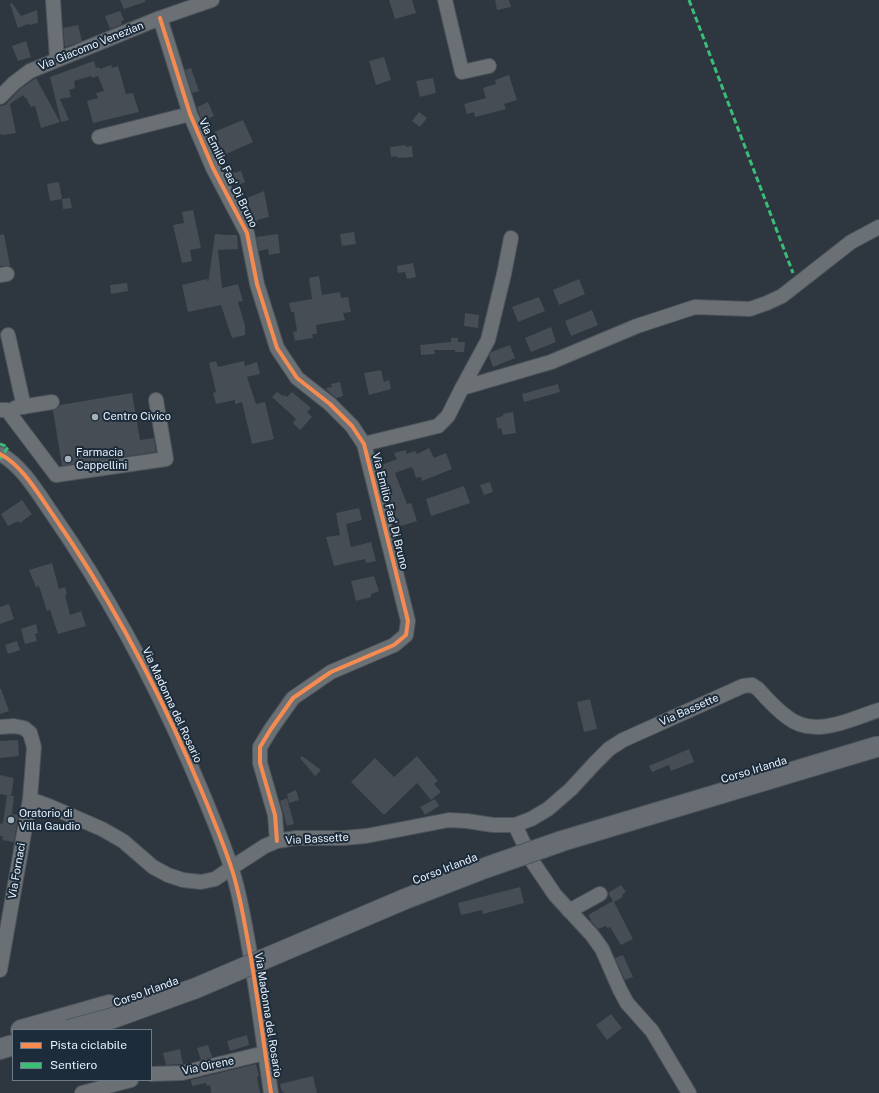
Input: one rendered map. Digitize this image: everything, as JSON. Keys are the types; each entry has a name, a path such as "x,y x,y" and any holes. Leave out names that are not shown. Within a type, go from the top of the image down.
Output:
{"highway":[{"name":"Corso Irlanda","path":"24,1029 109,1005 191,975 399,887 479,855 558,829 879,732"},
{"name":"Corso Irlanda","path":"72,1029 113,1018 196,988 405,899 485,868 562,842 879,746"},
{"path":"0,1035 12,1032"},
{"path":"0,1049 12,1045"}],"street":[{"path":"53,0 57,59"},
{"name":"Via Giacomo Venezian","path":"0,97 14,83 30,71 160,18 212,0"},
{"path":"445,0 462,72 489,66"},
{"name":"Via Emilio Faa' Di Bruno","path":"160,18 190,114 213,168 247,234 257,284 277,348 297,378 330,404 352,426 364,444 408,621 406,635 394,645 331,672 293,698 270,729 260,747 260,763 275,815 277,841"},
{"name":"Via Emilio Faa' Di Bruno","path":"99,137 190,114"},
{"path":"467,386 551,362 637,326 695,307 750,309 767,304 782,296 851,242 879,227"},
{"name":"Via Emilio Faa' Di Bruno","path":"364,444 438,426 448,416 467,386 488,340 511,238"},
{"path":"8,335 24,407"},
{"path":"4,410 56,475 166,459 156,400"},
{"path":"4,410 52,402"},
{"name":"Via Madonna del Rosario","path":"0,454 18,467 64,531 99,586 134,648 185,754 217,830 231,868 245,925 259,1010 269,1092"},
{"name":"Via Bassette","path":"30,799 102,829 123,841 153,867 168,875 183,880 201,882 215,879 265,846 277,841 296,838 343,838 366,836 449,820 468,821 492,825 515,825 531,819 548,809 571,789 609,749 623,740 743,686 752,685 788,718 808,726 825,727 879,710"},
{"name":"Via Fornaci","path":"0,727 14,726 24,728 33,739 34,747 30,799 0,970"},
{"path":"515,825 532,861 555,895 568,911 592,935 602,949 620,990 628,1003 652,1031 689,1093"},
{"path":"568,911 600,894"},
{"name":"Via Oirene","path":"152,1074 182,1073 265,1053"},
{"path":"82,1093 127,1081"}],"building":[{"path":"120,0 145,0 145,2 124,9"},
{"path":"389,0 412,0 416,13 395,19"},
{"path":"495,0 509,0 511,7 497,10"},
{"path":"12,3 21,16 37,10 38,23 28,24 18,28 10,4"},
{"path":"120,11 124,20 121,21 122,24 110,29 105,16"},
{"path":"78,25 82,41 65,47 63,28"},
{"path":"26,41 31,57 18,61 12,46"},
{"path":"384,57 391,80 376,85 369,61"},
{"path":"94,61 96,68 99,67 100,69 111,65 112,68 118,66 126,94 133,93 139,112 93,123 87,101 98,98 96,93 104,91 98,76 92,78 91,76 74,81 75,88 69,90 71,97 60,99 69,120 61,122 50,77"},
{"path":"191,68 199,91 192,93 185,70"},
{"path":"509,75 517,100 504,104 506,109 475,117 474,112 467,114 464,104 486,98 483,88 496,84 495,80"},
{"path":"36,78 60,122 41,128 35,106 31,107 23,95 10,104 16,133 4,135 0,134 0,106 5,105 20,89"},
{"path":"433,78 436,93 420,97 416,81"},
{"path":"208,102 214,116 202,121 197,107"},
{"path":"419,112 427,118 420,127 412,121"},
{"path":"243,120 253,142 224,155 214,132"},
{"path":"406,145 406,147 412,146 413,157 391,157 390,147"},
{"path":"230,165 234,173 241,171 245,182 236,186 234,180 230,182 223,168"},
{"path":"59,182 62,199 50,201 47,184"},
{"path":"264,191 269,217 257,220 258,224 252,225 248,217 246,205 248,204 247,198"},
{"path":"70,198 72,208 63,209 62,199"},
{"path":"193,210 201,248 190,250 192,261 182,263 173,225 184,223 182,212"},
{"path":"354,232 356,244 342,246 340,234"},
{"path":"4,234 10,266 0,266 0,235"},
{"path":"215,234 237,235 238,249 218,250 222,288 238,284 243,301 238,302 245,326 245,335 232,338 221,305 188,312 182,285 207,279 208,283"},
{"path":"278,234 280,253 269,255 268,249 259,251 256,237"},
{"path":"413,263 416,277 407,279 405,272 398,273 397,266"},
{"path":"319,276 322,295 340,292 341,298 348,297 351,312 343,313 345,320 316,325 317,334 312,334 313,338 295,341 293,332 297,331 294,312 291,312 289,303 312,299 309,278"},
{"path":"579,279 585,294 559,305 553,290"},
{"path":"127,283 128,291 111,294 110,285"},
{"path":"539,297 545,311 518,322 512,307"},
{"path":"592,310 598,325 571,336 565,321"},
{"path":"465,313 479,315 478,328 464,326"},
{"path":"551,327 556,342 531,352 525,338"},
{"path":"451,338 458,338 458,342 465,342 464,352 455,352 455,350 434,350 435,354 421,355 420,345 451,342"},
{"path":"510,345 515,358 493,367 489,356 491,352"},
{"path":"216,361 218,367 244,361 245,366 257,362 260,374 247,377 256,404 265,402 274,439 252,444 242,402 235,404 235,400 216,404 213,393 216,392 209,363"},
{"path":"381,370 384,382 389,380 391,389 369,395 364,373"},
{"path":"340,382 343,396 336,398 326,388 332,387 331,384"},
{"path":"558,384 560,392 524,402 522,394"},
{"path":"277,392 287,397 292,392 311,408 307,412 312,417 300,430 293,423 296,419 272,397"},
{"path":"132,393 140,440 154,438 156,452 62,466 53,410 58,408 60,405"},
{"path":"513,412 516,433 503,435 501,428 498,429 496,418 503,416 503,414"},
{"path":"429,448 434,458 446,453 452,469 422,481 421,477 416,478 413,468 412,469 411,467 395,473 407,504 411,503 417,521 398,527 390,501 388,502 386,499 379,466 397,459 394,453 406,450 406,454 415,451 417,454"},
{"path":"490,482 493,492 484,495 480,485"},
{"path":"464,486 470,503 431,516 426,499"},
{"path":"22,500 32,514 20,523 18,521 8,526 1,514"},
{"path":"359,508 362,520 346,524 351,547 371,542 376,561 366,563 365,559 334,566 326,537 340,535 336,513"},
{"path":"52,563 59,589 65,587 67,594 65,595 70,615 81,611 86,626 58,634 50,610 47,611 39,586 36,587 29,570"},
{"path":"374,576 379,591 371,594 371,597 356,601 351,581"},
{"path":"9,604 14,619 0,624 0,607"},
{"path":"36,624 38,633 35,634 37,641 25,644 21,629"},
{"path":"17,641 20,650 8,654 5,645"},
{"path":"0,689 9,711 0,714"},
{"path":"590,699 597,729 584,732 577,702"},
{"path":"18,740 19,756 0,758 0,741"},
{"path":"689,749 694,762 671,771 669,765 652,772 649,766"},
{"path":"302,756 321,770 315,776 300,758"},
{"path":"417,756 438,781 434,784 441,792 431,800 417,783 384,815 351,782 375,758 394,777"},
{"path":"0,775 14,778 11,796 0,794"},
{"path":"296,790 299,800 289,803 287,794"},
{"path":"7,795 14,796 12,814 17,815 18,817 14,842 2,840 3,836 0,836 0,824 3,823"},
{"path":"287,798 294,824 287,826 280,801"},
{"path":"435,799 439,806 425,815 420,807"},
{"path":"621,885 626,892 622,895 623,897 614,902 633,939 621,945 610,927 607,928 606,926 598,929 590,920 588,915 613,901 608,893"},
{"path":"520,887 524,903 483,914 482,910 461,915 458,903"},
{"path":"623,955 633,977 625,980 615,958"},
{"path":"611,1014 622,1028 607,1040 596,1025"},
{"path":"247,1035 249,1045 230,1051 227,1041"},
{"path":"208,1045 212,1057 201,1060 197,1048"},
{"path":"180,1049 183,1064 166,1065 163,1053"},
{"path":"256,1064 259,1076 257,1077 260,1093 211,1093 210,1085 207,1086 206,1083 192,1086 191,1080"},
{"path":"313,1076 317,1093 282,1092 280,1084"}],"marked path":[{"path":"689,0 793,273"},
{"path":"0,444 8,447 0,459"}],"cycle path":[{"path":"160,18 190,114 213,168 247,233 257,284 277,348 297,378 330,404 352,426 364,444 408,621 406,635 394,645 331,672 293,698 260,747 260,763 275,815 277,841"},
{"path":"0,454 16,465 30,481 73,545 110,605 128,636 160,699 213,817 233,873 245,923 271,1093"}],"place":[{"name":"Centro Civico","path":"95,417"},
{"name":"Farmacia Cappellini","path":"68,459"},
{"name":"Oratorio di Villa Gaudio","path":"11,820"}]}
